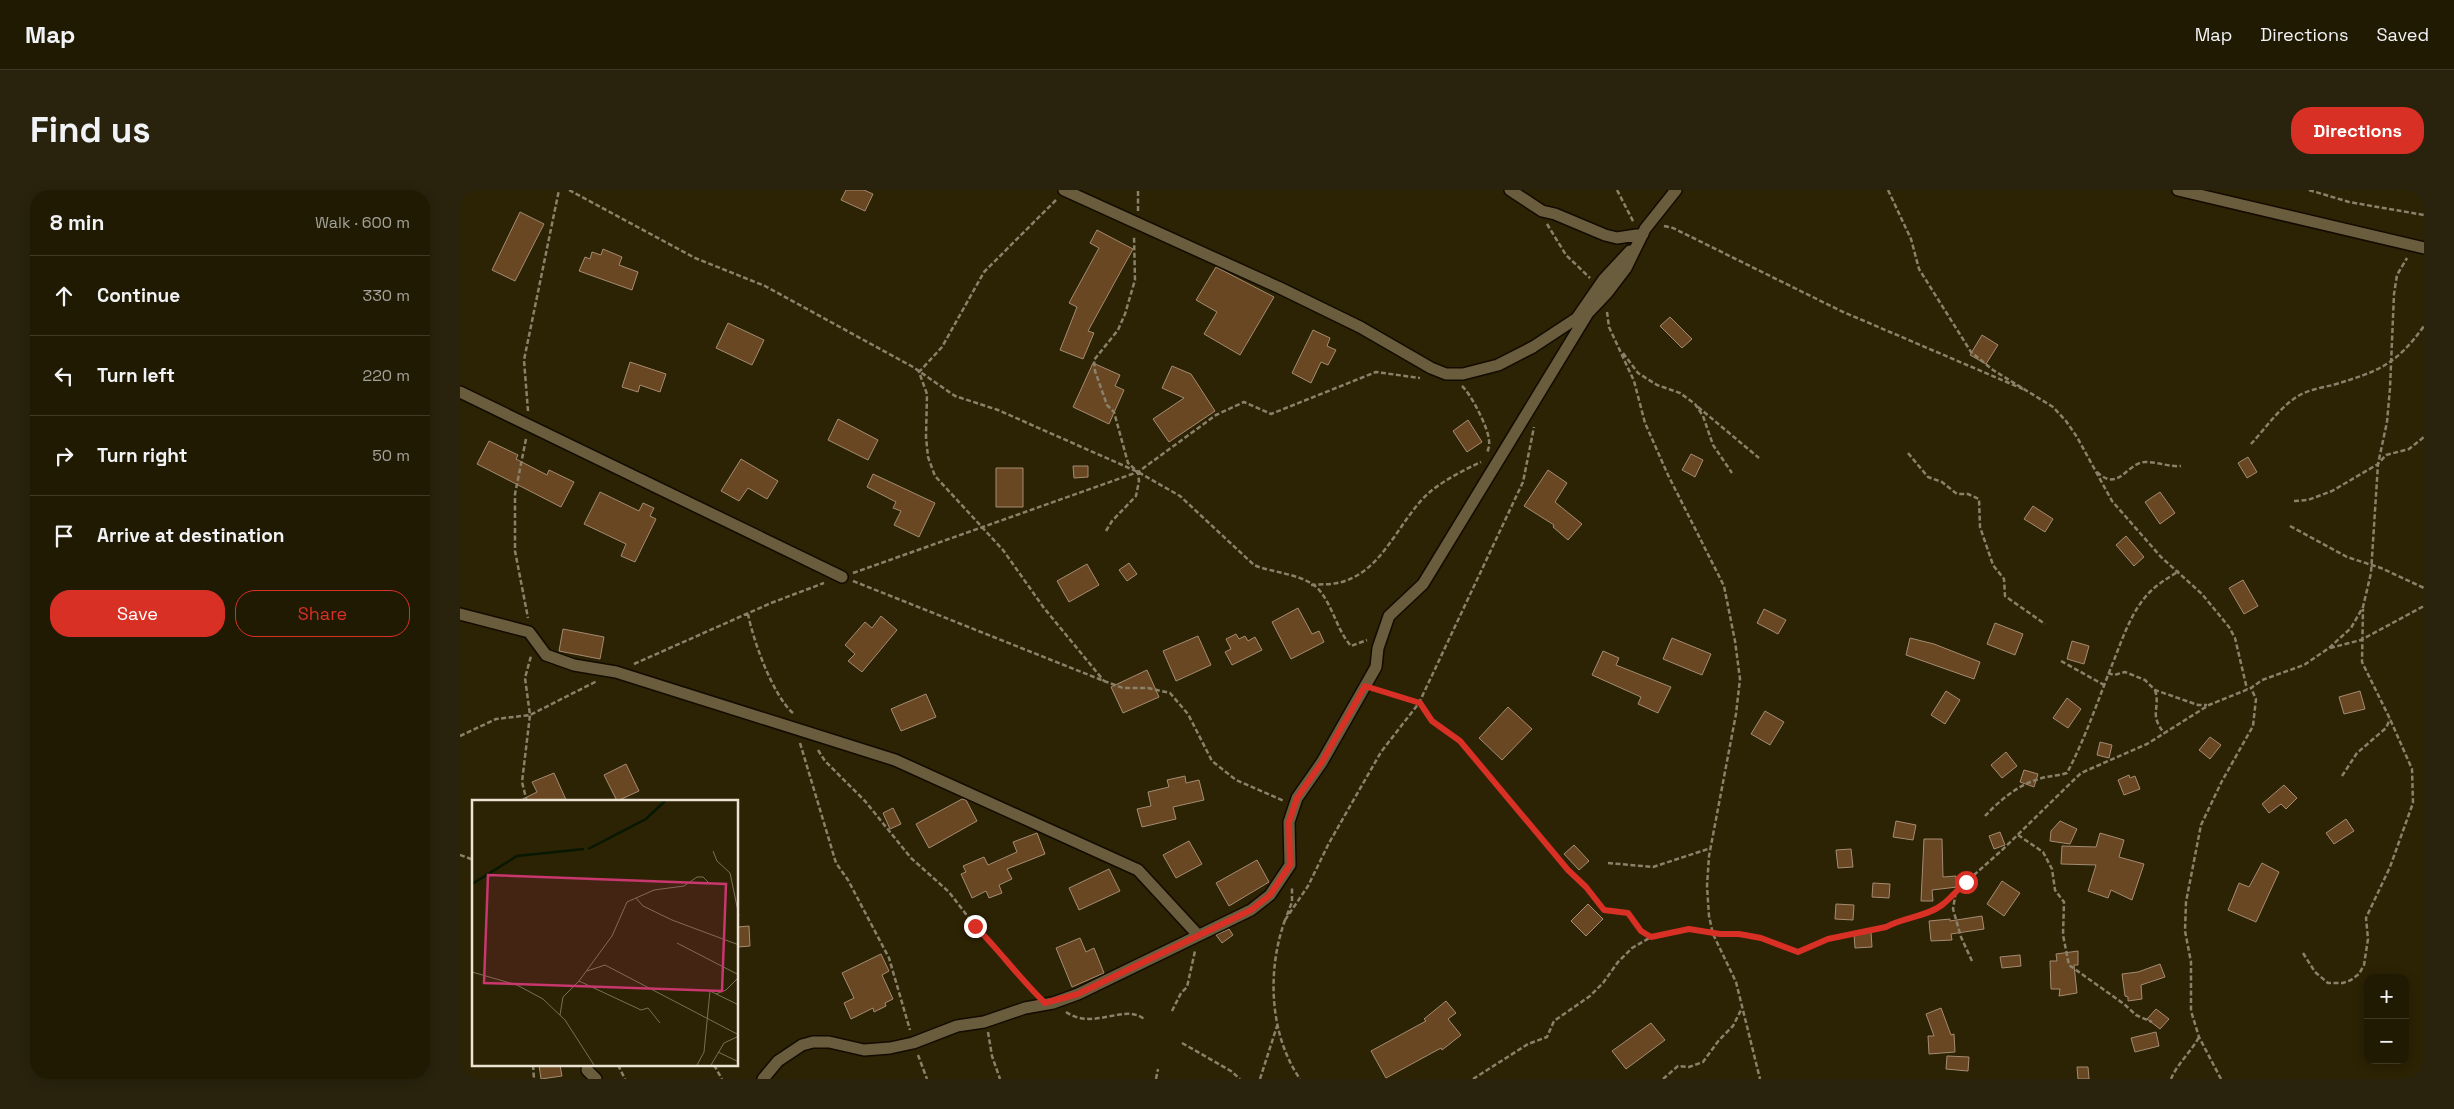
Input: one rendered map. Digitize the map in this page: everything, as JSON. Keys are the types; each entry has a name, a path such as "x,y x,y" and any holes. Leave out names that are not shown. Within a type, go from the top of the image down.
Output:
{"street":[{"path":"1065,190 1360,327 1431,368 1446,374 1463,374 1498,365 1533,347 1577,318 1600,293"},
{"path":"1510,190 1542,211 1555,214 1617,238 1642,235"},
{"path":"763,1079 778,1061 802,1045 813,1042 829,1042 864,1050 914,1043 957,1026 984,1022 1025,1008 1053,1003 1078,994 1251,910 1270,895 1290,865 1289,822 1295,806 1376,667 1378,648 1388,616 1423,584 1600,293 1676,190"},
{"path":"2178,190 2422,247"},
{"path":"460,392 842,577"},
{"path":"460,614 529,632 546,655 574,665 616,672 895,760 1138,870 1198,935"},
{"path":"587,1070 596,1079"}],"path":[{"path":"526,800 522,782 530,715 524,678 532,652 527,605 515,552 515,494 529,425 524,360 559,190"},
{"path":"569,190 695,258 766,286 919,372 955,396 998,410 1138,472 1180,496 1254,565 1264,569 1288,573 1319,589 1336,618 1344,638 1351,646 1367,641 1371,636"},
{"path":"919,372 942,346 984,272 1065,190"},
{"path":"1106,531 1112,521 1136,496 1139,481 1138,472 1128,462 1114,412 1107,405 1095,371 1094,360 1118,330 1135,280 1134,236 1140,198 1138,190"},
{"path":"1617,190 1642,235 1659,225 1673,228 1841,311 2033,394"},
{"path":"1888,190 1911,239 1919,268 1971,352 1993,370 2053,407 2066,421 2112,501 2161,557 2179,571 2229,626 2235,638 2249,689 2256,699 2253,726 2222,780 2204,817 2196,843 2187,892 2185,920 2187,946 2192,962 2191,1011 2199,1037 2221,1079"},
{"path":"2309,190 2349,202 2424,215"},
{"path":"1542,211 1547,227 1566,255 1587,273 1600,293 1609,327 1634,381 1645,423 1724,586 1735,641 1740,679 1736,714 1707,877 1709,916 1713,934 1736,982 1760,1079"},
{"path":"2303,953 2316,972 2328,983 2343,983 2359,974 2364,964 2368,939 2366,918 2390,867 2413,803 2412,769 2362,662 2361,640 2363,607 2371,566 2378,464 2387,422 2390,364 2394,336 2394,294 2397,275 2409,255 2422,247"},
{"path":"2250,444 2286,407 2302,394 2359,377 2390,364 2402,354 2424,326"},
{"path":"1618,348 1638,373 1657,385 1680,393 1759,458"},
{"path":"919,372 927,394 926,437 928,457 935,476 1004,550 1044,608 1104,681"},
{"path":"460,736 496,719 530,715 616,672 748,614 842,577 1138,472 1216,415 1244,402 1271,414 1376,372 1429,378"},
{"path":"1311,585 1344,581 1359,574 1373,563 1430,492 1450,478 1481,462 1486,456 1490,442 1473,402 1461,385"},
{"path":"1695,404 1703,416 1713,445 1732,473"},
{"path":"1285,920 1308,886 1329,843 1381,752 1420,703 1523,482 1534,425"},
{"path":"2294,501 2308,500 2332,491 2378,464 2386,455 2409,450 2424,437"},
{"path":"1908,453 1928,477 1942,482 1957,494 1968,494 1979,499 1980,527 1993,565 2004,579 2005,596 2045,624"},
{"path":"2094,470 2103,478 2110,480 2118,479 2128,474 2136,464 2144,462 2181,466"},
{"path":"2290,526 2347,557 2381,568 2424,588"},
{"path":"1984,816 1995,805 2020,788 2036,780 2067,773 2078,752 2124,634 2147,594 2162,581 2179,571"},
{"path":"842,577 1123,688 1148,688 1170,693 1188,714 1212,762 1236,780 1295,806"},
{"path":"2329,648 2361,640 2424,606"},
{"path":"1473,1079 1528,1044 1547,1038 1554,1021 1590,996 1632,948 1651,937 1689,929 1713,934 1739,934 1761,938 1798,952 1828,939 1886,927 1942,905 2018,835 2081,773 2165,734 2208,706 2249,689 2262,680 2304,665 2329,648 2351,628 2363,607"},
{"path":"748,614 751,631 763,665 790,711 836,862 848,880 889,958 914,1043 927,1079"},
{"path":"2061,661 2104,685"},
{"path":"2108,673 2114,675 2125,672 2141,678 2156,690 2198,705 2208,706"},
{"path":"1365,686 1420,703 1432,721 1460,741 1604,910 1628,913 1641,931 1651,937"},
{"path":"2156,690 2154,714 2165,734"},
{"path":"790,711 796,716"},
{"path":"2342,776 2357,753 2386,728 2390,719"},
{"path":"811,733 814,745 825,761 865,801 911,858 949,892 1023,983 1045,1003 1053,1003 1068,1014 1082,1019 1099,1020 1130,1013 1137,1014 1144,1019"},
{"path":"2018,835 2043,852 2052,869 2055,890 2064,902 2063,935 2069,965 2124,1004 2136,1015 2152,1022"},
{"path":"1608,863 1653,867 1712,848"},
{"path":"460,855 472,859"},
{"path":"1290,865 1292,902 1277,941 1274,990 1277,1025 1281,1043 1300,1079"},
{"path":"1956,891 1953,909 1961,937 1972,961"},
{"path":"1172,1011 1190,980 1198,935"},
{"path":"1663,1079 1678,1066 1689,1067 1703,1062 1719,1040 1733,1026 1742,1009"},
{"path":"984,1022 990,1037 992,1056 1000,1079"},
{"path":"1260,1079 1277,1025"},
{"path":"2171,1079 2175,1071 2190,1054 2199,1037"},
{"path":"1182,1043 1230,1071 1240,1079"},
{"path":"533,1066 534,1079"},
{"path":"618,1066 625,1079"},
{"path":"715,1066 722,1079"},
{"path":"1156,1079 1158,1069"}],"building":[{"path":"846,190 864,190 873,194 865,211 841,200"},
{"path":"520,212 544,224 515,281 492,270"},
{"path":"1097,230 1133,249 1088,331 1094,333 1083,359 1060,350 1077,307 1069,303 1099,248 1090,243"},
{"path":"603,249 622,257 619,265 638,272 632,290 579,271 585,257 590,259 592,252 601,255"},
{"path":"1216,267 1274,297 1240,355 1204,334 1217,312 1196,300"},
{"path":"1670,317 1692,339 1682,348 1660,326"},
{"path":"728,323 764,340 752,365 716,348"},
{"path":"1313,330 1330,338 1327,346 1336,350 1328,365 1321,362 1311,383 1292,373"},
{"path":"1982,335 1998,345 1986,364 1970,355"},
{"path":"630,362 666,374 660,392 640,385 638,392 622,387"},
{"path":"1093,363 1120,375 1115,386 1124,390 1109,424 1073,407"},
{"path":"1172,366 1191,374 1215,411 1169,442 1153,419 1184,398 1162,388"},
{"path":"838,419 878,440 868,460 828,440"},
{"path":"1468,420 1482,442 1467,452 1453,431"},
{"path":"489,441 518,455 516,459 547,475 549,470 574,482 561,507 477,464"},
{"path":"1691,454 1703,460 1695,477 1682,470"},
{"path":"2248,457 2257,472 2247,478 2238,463"},
{"path":"741,459 778,481 767,499 748,488 739,501 721,491"},
{"path":"1073,466 1088,466 1088,477 1074,478"},
{"path":"996,468 1023,468 1023,507 996,507"},
{"path":"1548,470 1567,483 1555,502 1582,524 1568,540 1553,527 1554,525 1524,506"},
{"path":"873,474 935,503 919,537 894,525 901,511 893,508 896,502 867,487"},
{"path":"600,492 639,511 643,503 654,508 650,516 656,519 635,562 621,556 626,544 584,524"},
{"path":"2160,492 2175,513 2160,524 2145,502"},
{"path":"2033,506 2053,519 2045,532 2024,519"},
{"path":"2126,536 2144,557 2134,566 2116,545"},
{"path":"1129,563 1137,574 1127,581 1119,570"},
{"path":"1087,564 1099,585 1069,602 1057,581"},
{"path":"2243,580 2258,606 2244,614 2229,588"},
{"path":"1298,608 1312,634 1319,631 1324,642 1291,659 1272,622"},
{"path":"1764,609 1786,620 1778,634 1757,623"},
{"path":"881,616 897,630 862,672 848,661 855,654 845,645 865,622 872,628"},
{"path":"1995,623 2023,634 2015,655 1987,644"},
{"path":"563,629 604,637 600,659 559,651"},
{"path":"1236,634 1239,639 1245,636 1248,641 1255,637 1262,650 1232,665 1225,652 1231,649 1226,639"},
{"path":"1198,636 1211,665 1176,681 1163,651"},
{"path":"1672,638 1711,654 1702,675 1663,659"},
{"path":"1910,638 1934,644 1980,662 1974,679 1906,655"},
{"path":"2072,641 2089,646 2084,664 2067,659"},
{"path":"1603,651 1619,658 1616,665 1671,687 1658,713 1638,704 1641,697 1592,675"},
{"path":"1147,670 1159,697 1123,713 1111,687"},
{"path":"1946,691 1960,700 1945,724 1931,715"},
{"path":"2360,691 2365,709 2344,714 2339,697"},
{"path":"926,694 936,717 901,731 891,709"},
{"path":"2067,698 2081,709 2068,728 2053,718"},
{"path":"1508,707 1532,729 1502,760 1479,738"},
{"path":"1765,711 1784,722 1770,745 1751,734"},
{"path":"2210,737 2221,745 2210,759 2199,750"},
{"path":"2100,742 2112,745 2109,758 2097,755"},
{"path":"2006,752 2017,766 2002,778 1991,765"},
{"path":"626,764 639,791 616,800 604,775"},
{"path":"2024,770 2038,774 2034,787 2020,782"},
{"path":"554,773 566,800 521,800 537,792 532,782"},
{"path":"2129,775 2130,778 2135,776 2140,789 2124,795 2118,780"},
{"path":"1185,776 1186,783 1199,780 1204,800 1173,807 1176,819 1142,827 1137,809 1151,806 1148,792 1169,787 1167,780"},
{"path":"2284,785 2297,798 2286,809 2281,804 2269,813 2262,804"},
{"path":"962,799 966,800 977,821 929,848 916,824"},
{"path":"893,808 901,824 890,829 883,813"},
{"path":"2346,819 2354,831 2334,844 2326,833"},
{"path":"1896,821 1916,825 1913,840 1893,837"},
{"path":"2060,821 2077,829 2070,844 2050,841 2051,831"},
{"path":"2000,832 2005,845 1994,849 1989,836"},
{"path":"1037,833 1045,854 1007,869 1012,879 999,885 1002,893 989,898 986,891 972,898 961,874 966,872 963,866 984,857 988,865 1017,852 1013,842"},
{"path":"2100,833 2124,840 2119,857 2144,864 2132,900 2111,890 2108,898 2088,891 2096,865 2061,864 2062,846 2096,847"},
{"path":"1924,839 1942,839 1943,877 1956,876 1957,887 1932,890 1933,901 1921,901"},
{"path":"1189,841 1202,864 1176,878 1163,855"},
{"path":"1574,845 1589,861 1579,870 1564,854"},
{"path":"1851,849 1853,867 1838,868 1836,850"},
{"path":"1257,860 1269,882 1229,906 1216,883"},
{"path":"2262,863 2279,872 2256,922 2228,910 2239,883 2249,887"},
{"path":"1109,869 1120,891 1079,910 1069,888"},
{"path":"2002,881 2020,893 2004,916 1987,904"},
{"path":"1873,883 1890,884 1889,898 1872,897"},
{"path":"1588,904 1603,919 1586,936 1571,921"},
{"path":"1836,904 1854,905 1853,920 1835,919"},
{"path":"1982,916 1984,929 1951,934 1952,940 1931,941 1929,921 1950,919 1950,921"},
{"path":"749,926 750,946 739,947 739,927"},
{"path":"1229,929 1233,935 1222,943 1216,935"},
{"path":"1871,932 1872,947 1855,948 1854,934"},
{"path":"1080,938 1086,952 1094,948 1104,973 1072,987 1056,948"},
{"path":"2078,951 2078,965 2074,965 2077,993 2059,996 2060,989 2051,989 2050,961 2057,961 2056,954"},
{"path":"881,954 889,971 882,975 893,999 885,1003 886,1006 874,1012 873,1008 851,1019 844,1003 854,998 842,973"},
{"path":"2020,955 2021,966 2002,968 2000,957"},
{"path":"2160,964 2165,977 2141,985 2142,999 2128,1001 2128,997 2125,996 2122,974 2138,972"},
{"path":"1446,1001 1456,1013 1448,1019 1461,1035 1442,1050 1441,1048 1386,1078 1371,1051 1426,1021 1424,1019"},
{"path":"1941,1008 1951,1035 1954,1034 1955,1052 1929,1054 1928,1036 1934,1036 1926,1014"},
{"path":"2156,1009 2169,1019 2160,1029 2147,1019"},
{"path":"1651,1023 1665,1040 1626,1069 1612,1051"},
{"path":"2156,1032 2159,1046 2135,1052 2131,1038"},
{"path":"1947,1056 1969,1057 1968,1071 1946,1069"},
{"path":"539,1066 560,1066 562,1076 541,1079"},
{"path":"2077,1067 2088,1067 2089,1079 2078,1079"}],"route":[{"path":"975,926 990,941 1023,983 1045,1003 1053,1003 1124,973 1251,910 1270,895 1290,865 1289,822 1297,798 1322,762 1365,686 1420,703 1432,721 1460,741 1568,870 1586,887 1598,904 1604,910 1628,913 1641,931 1651,937 1689,929 1720,934 1739,934 1761,938 1798,952 1828,939 1886,927 1895,922 1922,914 1942,905 1966,882"}]}
